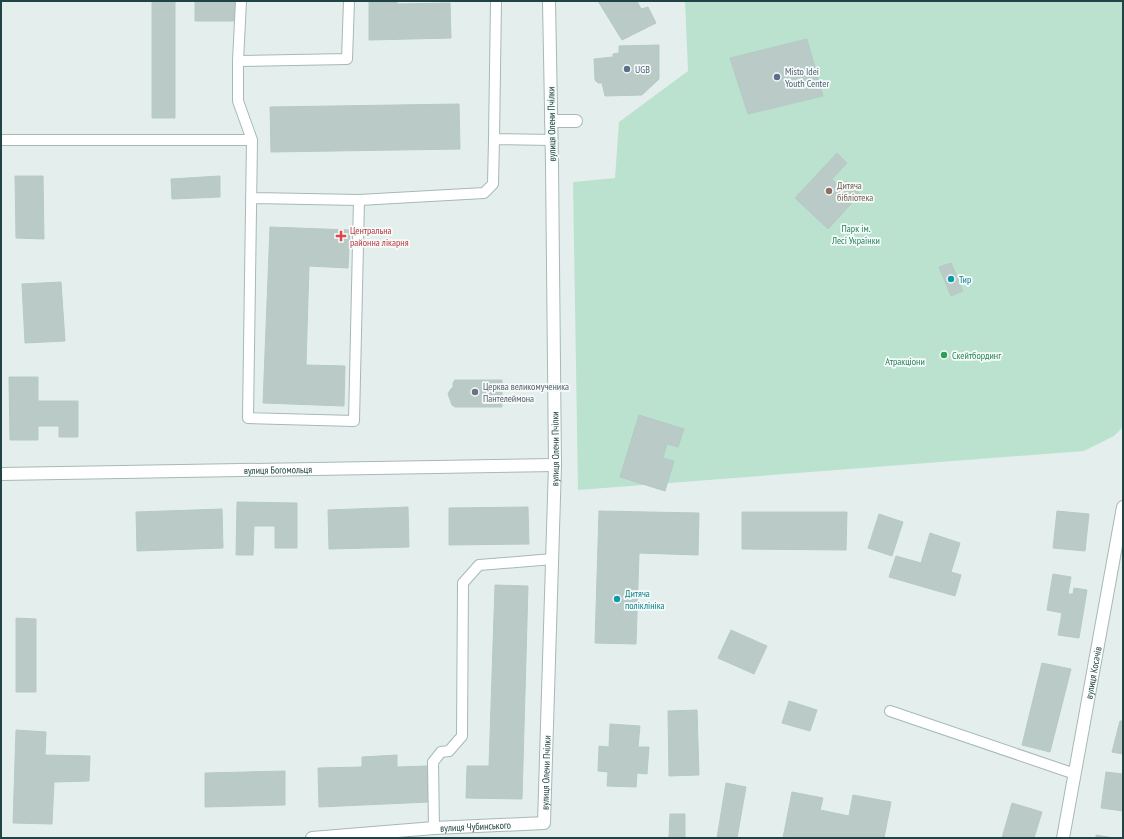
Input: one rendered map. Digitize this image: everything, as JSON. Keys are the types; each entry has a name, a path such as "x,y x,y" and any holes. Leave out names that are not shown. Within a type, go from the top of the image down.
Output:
{"street":[{"name":"вулиця Олени Пчілки","path":"544,823 553,559 554,465 552,140 549,1"},
{"path":"551,121 576,121"},
{"name":"вулиця Богомольця","path":"1,474 554,465"},
{"name":"вулиця Косачів","path":"1063,838 1123,507"},
{"name":"вулиця Чубинського","path":"312,838 434,828 544,823"}],"lane":[{"path":"241,1 238,60 238,101 252,140 248,418 354,421 359,200"},
{"path":"238,60 347,59 349,1"},
{"path":"251,198 359,200 484,193 493,184 496,1"},
{"path":"494,139 552,140"},
{"path":"1,140 252,140"},
{"path":"434,828 433,762 441,752 449,751 462,736 463,582 479,565 553,559"},
{"path":"890,711 1075,774"}],"green space":[{"name":"Парк ім. Лесі Українки","path":"685,1 1123,1 1123,427 1114,436 1084,451 578,490 573,182 615,178 619,122 688,71"}],"building":[{"path":"152,1 175,1 175,118 152,118"},
{"path":"195,1 235,1 234,21 195,21"},
{"path":"369,1 397,1 397,4 450,3 451,38 369,40"},
{"path":"598,1 637,1 641,9 648,7 656,23 622,40"},
{"name":"Misto Idei Youth Center","path":"807,39 823,96 748,114 730,58"},
{"name":"UGB","path":"659,45 659,79 642,95 605,96 602,83 598,83 595,80 594,59 613,57 613,54 619,53 619,46"},
{"path":"459,104 460,149 271,152 270,107"},
{"name":"Дитяча бібліотека","path":"837,153 847,163 832,179 840,187 846,181 860,194 828,229 795,198"},
{"path":"15,176 43,176 44,239 16,238"},
{"path":"220,176 220,197 172,199 171,179"},
{"path":"270,227 350,230 348,268 309,266 306,365 345,366 344,406 263,403"},
{"name":"Тир","path":"951,263 963,291 951,296 939,267"},
{"path":"61,282 65,341 25,343 22,284"},
{"path":"9,377 38,377 38,401 78,401 78,437 59,437 59,426 38,426 38,440 10,440"},
{"name":"Церква великомученика Пантелеймона","path":"455,380 502,380 502,407 455,407 452,405 448,394 453,387"},
{"path":"639,415 684,429 678,447 667,444 663,458 674,461 665,491 620,477"},
{"path":"237,502 297,503 297,548 275,548 275,526 254,526 253,555 236,555"},
{"path":"408,507 409,547 329,549 328,510"},
{"path":"528,507 529,544 449,545 449,508"},
{"path":"222,509 223,548 137,551 136,512"},
{"name":"Дитяча поліклініка","path":"599,511 699,513 698,555 639,553 636,644 595,643"},
{"path":"1057,511 1089,514 1085,551 1053,548"},
{"path":"742,512 847,512 846,550 742,549"},
{"path":"879,514 903,522 892,556 868,548"},
{"path":"930,533 960,543 951,572 961,575 955,596 889,577 896,556 921,563"},
{"path":"1053,574 1071,577 1068,594 1073,594 1074,588 1087,590 1079,638 1058,635 1062,613 1047,610"},
{"path":"495,585 528,586 522,799 466,798 467,766 489,766"},
{"path":"16,618 36,619 36,692 16,692"},
{"path":"731,630 767,646 754,674 718,658"},
{"path":"1042,663 1071,669 1050,752 1022,745"},
{"path":"789,701 817,710 810,731 782,723"},
{"path":"697,710 699,775 669,776 668,711"},
{"path":"1120,721 1123,721 1123,754 1112,752"},
{"path":"610,724 640,726 638,747 649,747 647,774 637,773 636,787 607,786 608,772 598,771 599,746 609,747"},
{"path":"16,730 46,732 45,755 90,756 89,781 54,782 52,824 13,823"},
{"path":"397,755 397,767 427,766 429,802 319,807 318,768 362,767 362,757"},
{"path":"285,771 285,805 205,807 205,773"},
{"path":"1106,772 1123,774 1123,811 1101,808"},
{"path":"726,783 746,787 737,838 717,838"},
{"path":"792,792 823,798 820,810 849,816 853,795 891,802 884,838 783,838"},
{"path":"1012,803 1042,812 1034,838 1002,838"},
{"path":"670,814 685,814 685,838 669,838"},
{"path":"1096,835 1114,838 1096,838"}],"place":[{"name":"UGB","path":"627,69"},
{"name":"Misto Idei Youth Center","path":"777,77"},
{"name":"Дитяча бібліотека","path":"829,191"},
{"name":"Центральна районна лікарня","path":"341,236"},
{"name":"Тир","path":"951,279"},
{"name":"Скейтбординг","path":"944,355"},
{"name":"Церква великомученика Пантелеймона","path":"475,392"},
{"name":"Дитяча поліклініка","path":"617,599"}],"park label":[{"name":"Атракціони","path":"905,361"}]}
